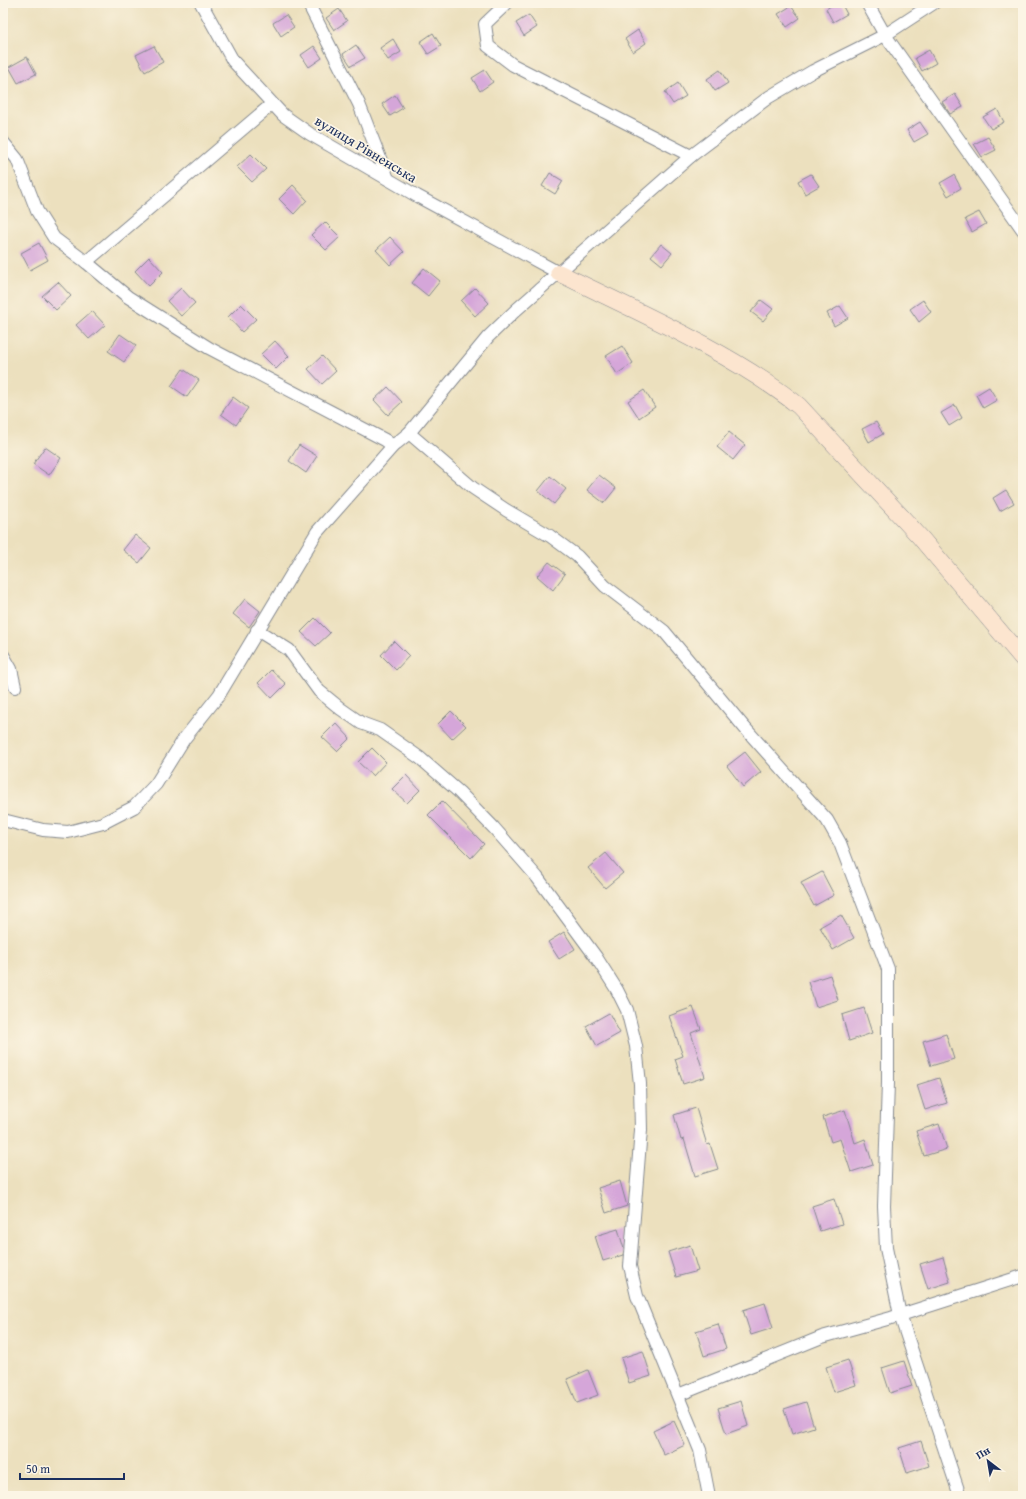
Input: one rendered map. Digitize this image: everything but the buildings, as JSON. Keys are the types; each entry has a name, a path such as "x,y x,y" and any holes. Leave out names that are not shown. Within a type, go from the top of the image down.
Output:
{"street":[{"name":"вулиця Рівненська","path":"201,3 233,61 283,115 310,134 388,179 559,273"},
{"path":"308,3 359,104 388,179"},
{"path":"507,3 485,24 488,46 512,65 691,156"},
{"path":"867,3 885,35 1023,230"},
{"path":"3,820 43,830 68,832 102,823 134,807 156,784 184,739 219,695 317,532 393,446 409,433 488,337 516,310 691,156 769,97 813,71 885,35 934,3"},
{"path":"86,262 272,104"},
{"path":"3,142 17,159 37,211 54,238 128,297 209,348 385,440 393,446"},
{"path":"559,273 686,336 777,388 799,406 920,537 1023,659"},
{"path":"409,433 473,488 506,510 550,536 577,556 605,586 664,631 744,727 827,820 840,843 888,969 888,1083 884,1206 886,1248 900,1315 960,1496"},
{"path":"257,630 288,650 319,691 341,709 361,723 380,730 420,758 459,792 494,828 537,877 596,957 617,990 627,1010 636,1046 640,1084 641,1130 630,1266 637,1296 668,1376 678,1395 700,1450 709,1496"},
{"path":"3,655 12,669 15,687"},
{"path":"678,1395 822,1337 900,1315 1023,1276"}]}
